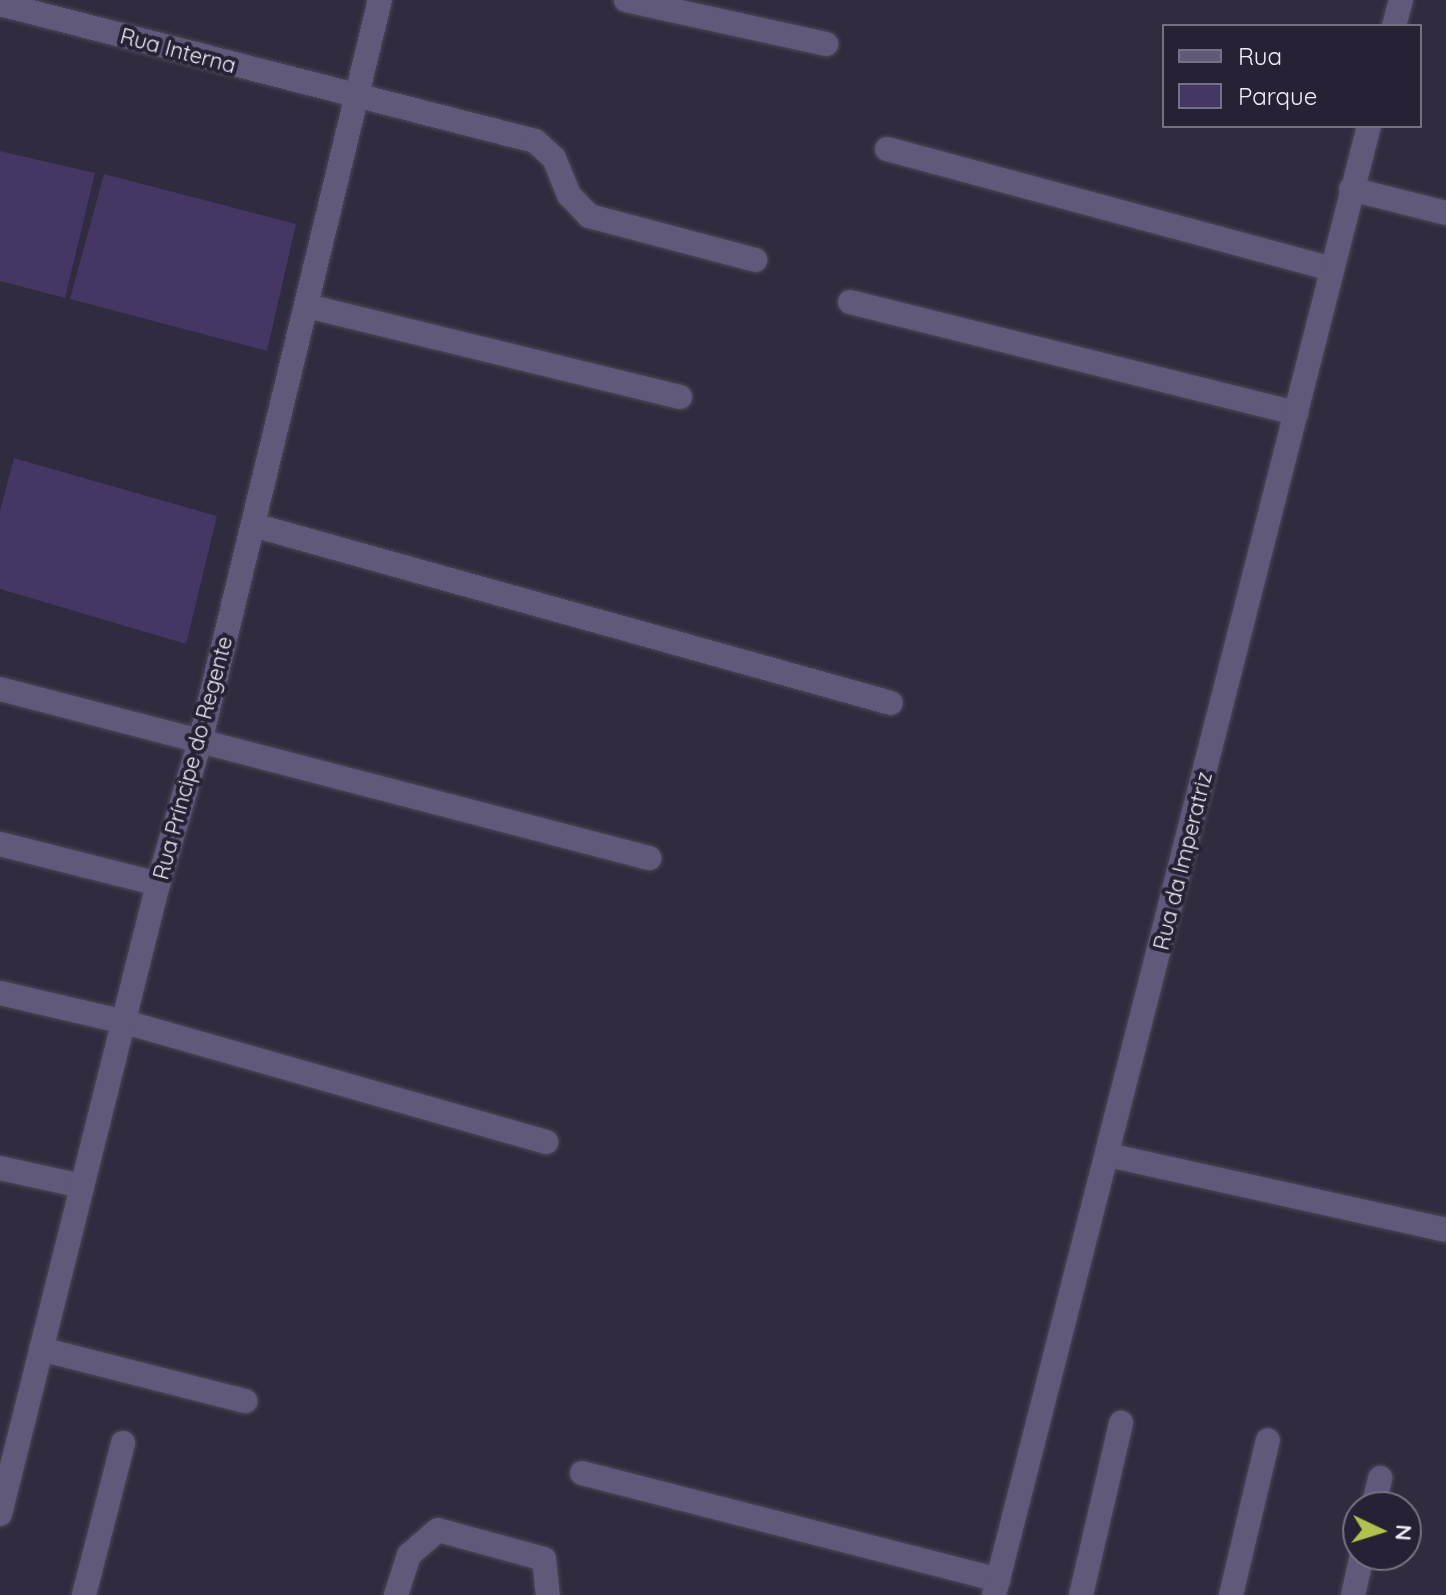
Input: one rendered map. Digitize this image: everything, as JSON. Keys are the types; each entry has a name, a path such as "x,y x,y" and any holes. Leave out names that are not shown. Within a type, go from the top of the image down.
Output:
{"street":[{"name":"Rua Príncipe do Regente","path":"0,1514 158,884 201,738 380,0"},
{"path":"626,0 826,44"},
{"path":"1395,24 1401,0"},
{"name":"Rua Interna","path":"0,4 535,141 554,158 569,195 589,216 755,260"},
{"name":"Rua da Imperatriz","path":"996,1588 1368,128"},
{"path":"887,149 1331,269"},
{"path":"1351,189 1446,213"},
{"path":"850,302 1296,413"},
{"path":"307,306 680,397"},
{"path":"253,525 891,703"},
{"path":"0,689 201,738 649,858"},
{"path":"0,844 158,884"},
{"path":"0,993 125,1022 546,1142"},
{"path":"1108,1155 1446,1230"},
{"path":"0,1168 82,1186"},
{"path":"41,1349 245,1401"},
{"path":"1081,1595 1121,1423"},
{"path":"1231,1595 1268,1440"},
{"path":"84,1595 123,1443"},
{"path":"582,1473 996,1588"},
{"path":"1377,1491 1380,1478"},
{"path":"396,1595 409,1555 438,1530 544,1559 548,1595"},
{"path":"1353,1595 1358,1571"}],"green space":[{"path":"0,151 95,173 65,298 0,281"},
{"path":"104,174 296,224 267,351 70,299"},
{"path":"14,458 217,516 186,644 0,589 0,511"}]}
